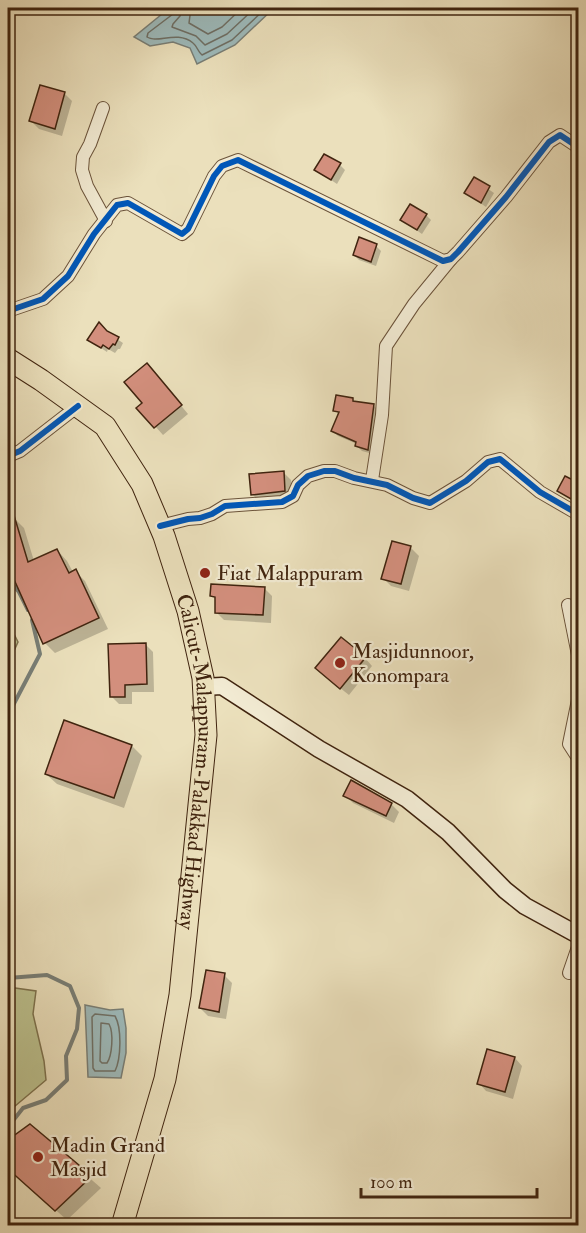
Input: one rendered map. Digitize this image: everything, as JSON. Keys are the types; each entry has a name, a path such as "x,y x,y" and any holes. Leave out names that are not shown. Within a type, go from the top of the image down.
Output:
{"highway":[{"name":"Calicut-Malappuram-Palakkad Highway","path":"8,359 105,426 142,484 160,526 209,682 206,735 180,995 165,1079 122,1226"}],"main road":[{"path":"209,682 407,799 448,832 505,890 525,906 579,935"}],"street":[{"path":"103,108 83,158 82,170 87,186 106,221"},
{"path":"372,480 382,416 386,346 414,304 506,197 549,142 560,135 579,147"},
{"path":"8,311 43,299 68,276 94,234 117,205 128,203 182,234 188,229 214,176 222,166 238,160 443,261 451,260"},
{"path":"8,456 20,451 78,406"},
{"path":"160,526 200,518 225,506 282,502 293,496 298,485 308,476 324,471 335,471 354,478 372,480 430,503 466,481 488,462 500,459 540,492 579,514"},
{"path":"568,605 579,655"},
{"path":"579,700 569,744 579,758"},
{"path":"569,973 579,947"}],"green space":[{"path":"8,622 18,642 8,664"},
{"path":"8,987 36,991 33,1014 46,1080 8,1112"}],"water":[{"path":"173,8 274,8 235,45 197,64 190,48 173,42 150,46 134,37"},
{"path":"85,1005 110,1010 123,1009 126,1053 121,1078 88,1077"}],"building":[{"path":"40,85 65,92 55,129 29,121"},
{"path":"324,154 341,163 331,180 314,170"},
{"path":"474,177 490,186 481,203 464,193"},
{"path":"410,204 427,214 417,230 400,220"},
{"path":"359,237 377,244 371,262 353,255"},
{"path":"99,322 107,331 119,337 115,345 113,344 109,349 103,345 101,348 87,340"},
{"path":"147,363 182,405 154,428 136,408 142,403 124,382"},
{"path":"336,395 353,398 353,401 374,404 368,450 355,446 356,442 331,431 339,412 333,411"},
{"path":"284,471 285,491 251,495 249,474"},
{"path":"565,476 579,483 571,499 557,491"},
{"path":"8,502 10,502 28,562 57,549 69,573 76,569 99,618 43,644 8,566"},
{"path":"392,541 411,546 401,584 381,579"},
{"path":"211,584 265,587 263,615 215,613 215,597 210,596"},
{"name":"Masjidunnoor, Konompara","path":"341,637 366,657 340,689 315,668"},
{"path":"146,643 147,684 125,685 125,697 110,697 108,644"},
{"path":"64,720 132,745 114,798 45,774"},
{"path":"351,780 392,803 386,816 343,796"},
{"path":"206,970 225,973 219,1012 199,1008"},
{"path":"487,1049 515,1057 505,1092 477,1084"},
{"name":"Madin Grand Masjid","path":"30,1124 92,1176 55,1211 8,1169 8,1144 12,1137"}],"waterway":[{"path":"8,579 19,592 28,610"},
{"path":"8,715 40,654 32,620"},
{"path":"8,978 47,975 70,986 79,1008 77,1029 66,1056 67,1080 46,1100 23,1108 8,1127"}],"cycle path":[{"path":"8,311 43,299 68,276 94,234 117,205 128,203 182,234 188,229 214,176 222,166 238,160 443,261 451,259 458,252 506,197 549,142 560,135 578,147"},
{"path":"8,456 20,451 78,406"},
{"path":"160,526 200,518 225,506 282,502 293,496 298,485 308,476 324,471 335,471 354,478 387,485 413,498 430,503 466,481 488,462 500,459 540,492 578,514"}],"place":[{"name":"Fiat Malappuram","path":"205,573"},
{"name":"Masjidunnoor, Konompara","path":"340,663"},
{"name":"Madin Grand Masjid","path":"38,1157"}]}
